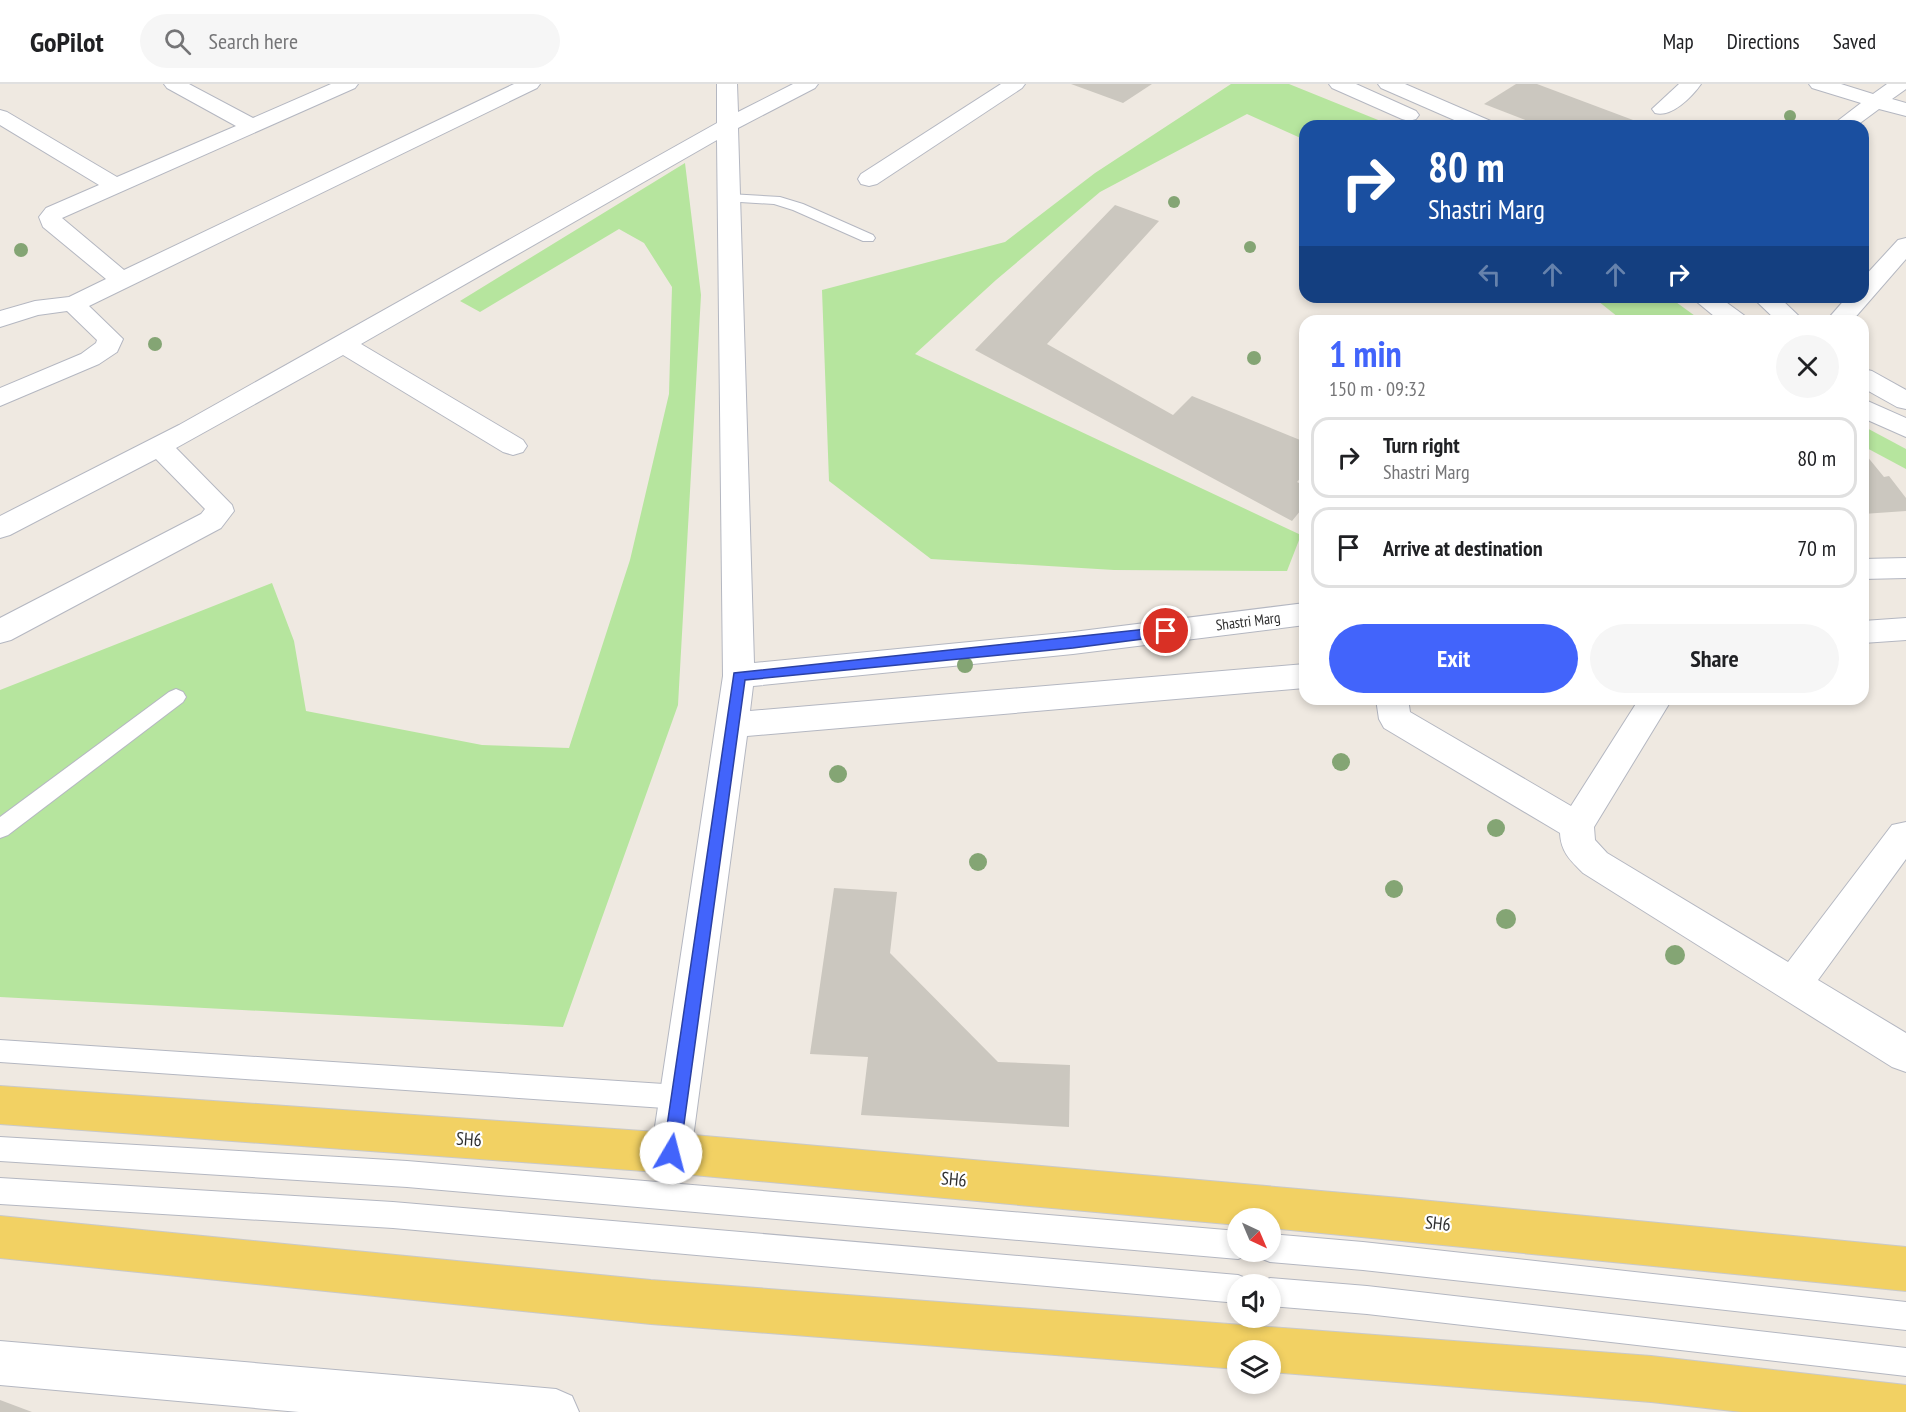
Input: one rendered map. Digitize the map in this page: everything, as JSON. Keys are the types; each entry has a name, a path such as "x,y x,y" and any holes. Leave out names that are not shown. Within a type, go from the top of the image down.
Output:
{"main road":[{"name":"SH6","path":"0,1105 671,1153 1388,1218 1906,1269"},
{"path":"0,1238 651,1302 1692,1398 1906,1408"}],"street":[{"path":"174,84 252,126"},
{"path":"122,280 51,222 50,218 54,213 348,84"},
{"path":"0,321 29,309 49,304 73,304 530,84"},
{"path":"671,1153 739,676 727,84"},
{"path":"0,528 159,447 727,126 808,84"},
{"path":"869,179 1015,84"},
{"path":"1339,84 1421,120"},
{"path":"1388,84 1472,120"},
{"path":"1662,109 1691,84"},
{"path":"1819,84 1906,110"},
{"path":"1850,120 1900,84"},
{"path":"0,116 116,186"},
{"path":"1869,286 1906,245"},
{"path":"1711,303 1728,315"},
{"path":"1771,303 1785,315"},
{"path":"1844,315 1854,303"},
{"path":"0,398 90,359 108,347 110,339 73,304"},
{"path":"343,344 513,446"},
{"path":"1869,380 1906,401"},
{"path":"1869,410 1906,429"},
{"path":"0,632 211,521 220,512 218,505 159,447"},
{"path":"1869,569 1906,568"},
{"name":"Shastri Marg","path":"739,676 1073,643 1299,615"},
{"path":"1869,632 1906,629"},
{"path":"732,725 1299,677"},
{"path":"1393,705 1395,719 1577,826"},
{"path":"1652,705 1577,826 1578,845 1595,863 1906,1054"},
{"path":"1793,984 1904,835"},
{"path":"0,1363 556,1412"}],"lane":[{"path":"729,198 775,200 798,207 868,238"},
{"path":"0,829 176,697"},
{"path":"0,1051 679,1097"},
{"path":"0,1149 406,1174 1227,1244"},
{"path":"0,1191 393,1215 1227,1288"},
{"path":"1281,1249 1364,1256 1906,1316"},
{"path":"1281,1293 1367,1300 1906,1362"}],"green space":[{"path":"1231,84 1289,84 1378,120 1299,120 1299,137 1247,114 1100,192 996,280 915,354 1299,534 1299,540 1287,571 1114,570 931,559 829,481 822,290 1005,242 1095,173"},
{"path":"685,163 701,295 678,705 563,1027 0,997 0,690 272,583 294,641 306,711 482,745 569,748 630,560 669,394 672,287 644,243 619,229 480,312 460,301"},
{"path":"1600,303 1677,303 1694,315 1616,315"},
{"path":"1869,429 1906,449 1906,469 1869,449"}],"building":[{"path":"1071,84 1152,84 1123,103"},
{"path":"1516,84 1537,84 1633,120 1525,120 1484,104"},
{"path":"1115,205 1159,221 1047,344 1173,415 1192,396 1299,440 1299,480 1297,482 1299,483 1299,512 1292,521 975,350"},
{"path":"1869,459 1884,477 1889,476 1906,498 1906,511 1869,514"},
{"path":"834,888 897,892 890,953 998,1062 1070,1065 1069,1127 861,1115 868,1057 810,1054"},
{"path":"0,1400 32,1412 0,1412"}],"route":[{"path":"671,1153 739,676 1073,643 1166,631"}]}
